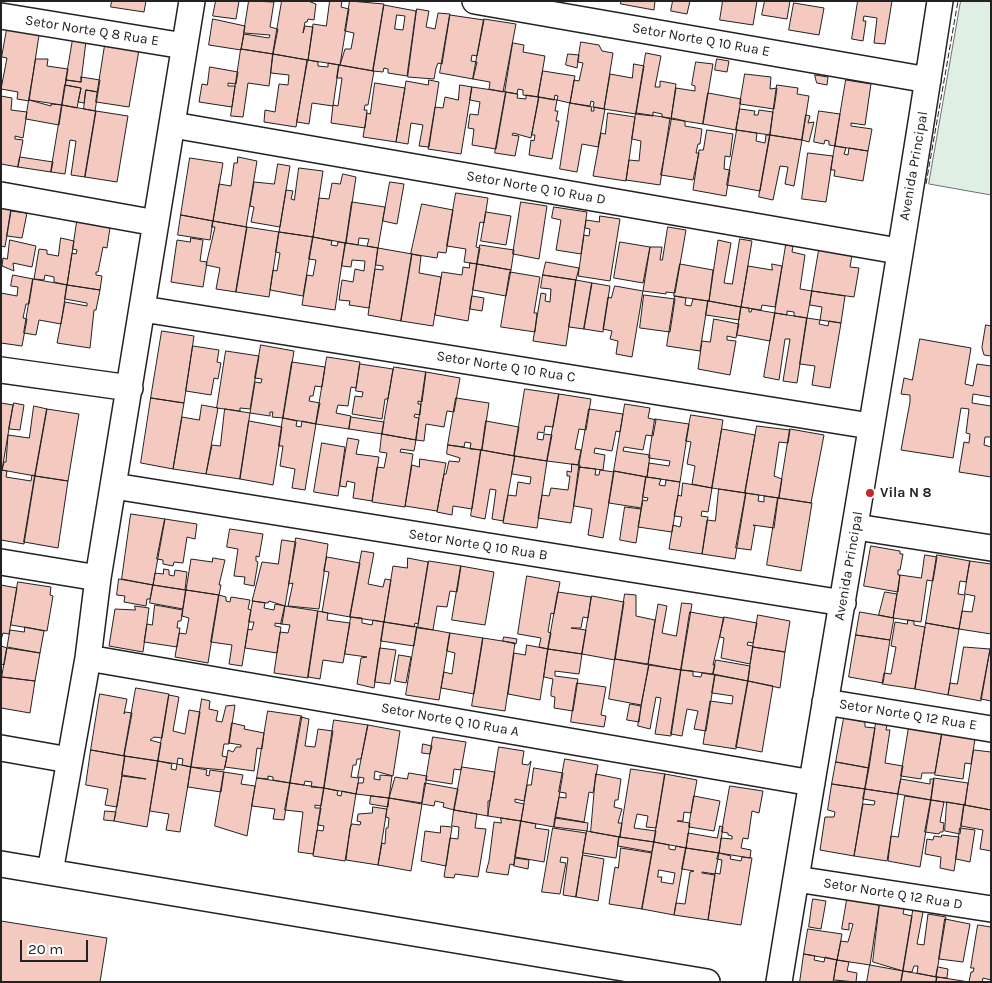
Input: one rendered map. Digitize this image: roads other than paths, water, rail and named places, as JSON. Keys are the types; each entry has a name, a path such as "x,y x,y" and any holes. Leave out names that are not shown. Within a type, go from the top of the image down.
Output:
{"street":[{"path":"50,872 88,658 98,578 192,1"},
{"name":"Setor Norte Q 10 Rua E","path":"475,1 928,80"},
{"name":"Avenida Principal","path":"779,982 856,527 870,426 940,1"},
{"name":"Setor Norte Q 8 Rua E","path":"1,16 184,46"},
{"name":"Setor Norte Q 10 Rua D","path":"173,125 898,251"},
{"path":"1,195 156,223"},
{"name":"Setor Norte Q 10 Rua C","path":"143,309 870,426"},
{"path":"1,370 130,388"},
{"name":"Setor Norte Q 10 Rua B","path":"114,486 843,604"},
{"path":"856,527 991,548"},
{"path":"1,562 98,578"},
{"name":"Setor Norte Q 10 Rua A","path":"88,658 812,783"},
{"name":"Setor Norte Q 12 Rua E","path":"825,702 991,729"},
{"path":"1,748 69,760"},
{"path":"1,864 707,982"},
{"name":"Setor Norte Q 12 Rua D","path":"796,879 991,909"}],"place":[{"name":"Vila N 8","path":"870,493"}]}
